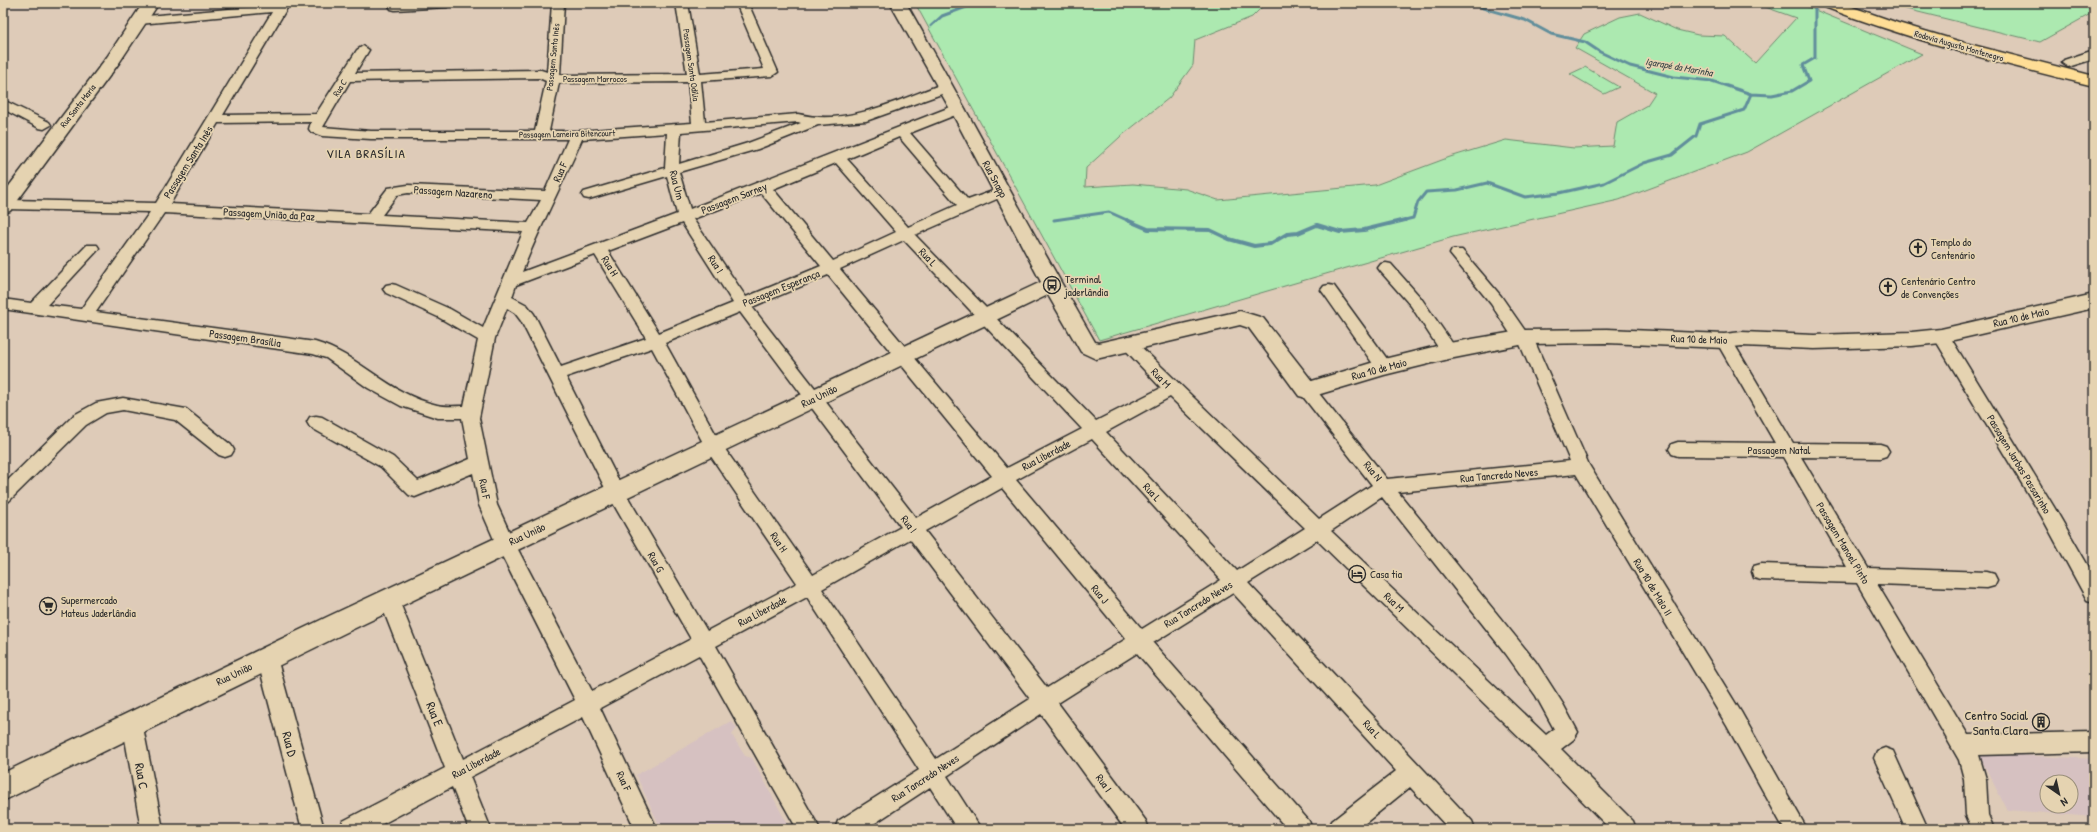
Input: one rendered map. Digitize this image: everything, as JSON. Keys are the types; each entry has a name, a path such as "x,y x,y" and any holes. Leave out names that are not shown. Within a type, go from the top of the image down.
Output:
{"main road":[{"name":"Rua Santa Maria","path":"4,204 62,126 114,60 150,3"},
{"name":"Rua Snapp","path":"898,3 958,109 1052,285 1088,347 1096,351"},
{"name":"Rodovia Augusto Montenegro","path":"1827,3 1892,27 1965,48 2094,81"},
{"name":"Rodovia Augusto Montenegro","path":"1858,3 1980,41 2094,69"},
{"name":"Rua União","path":"3,787 132,722 389,599 616,493 1052,285"},
{"name":"Rua 10 de Maio","path":"1307,390 1384,367 1448,351 1493,344 1523,337 1607,336 1724,341 1742,339 1814,342 1912,339 1941,336 2094,301"},
{"name":"Rua N","path":"1096,351 1240,318 1256,323 1307,390"}],"street":[{"path":"395,6 447,3"},
{"name":"Passagem Santa Inês","path":"541,135 553,79 558,3"},
{"name":"Passagem Santa Odília","path":"682,3 694,78 699,127"},
{"name":"Passagem Marrocos","path":"347,77 541,74 553,79 694,78 772,72 742,3"},
{"path":"140,20 282,5"},
{"name":"Passagem Santa Inês","path":"85,315 160,208 282,5"},
{"name":"Rua C","path":"319,122 364,50"},
{"path":"2068,63 2084,59 2094,54"},
{"name":"Passagem Lameira Bitencourt","path":"319,122 316,129 322,132 364,134 577,135 674,129 798,118 812,122 821,120 862,118 945,88"},
{"path":"4,105 44,125"},
{"name":"Passagem Sarney","path":"506,290 599,249 764,187 958,109"},
{"path":"214,119 319,122"},
{"name":"Passagem Lameira Bitencourt","path":"589,195 753,146 821,120"},
{"name":"Rua Um","path":"674,129 672,170 685,217"},
{"path":"901,131 966,206"},
{"name":"Rua F","path":"577,135 550,196 532,228 487,338 470,418 488,505 505,544 588,704 646,829"},
{"name":"Rua L","path":"838,156 906,234 1094,430 1464,829"},
{"path":"764,187 902,356"},
{"name":"Passagem Nazareno","path":"371,220 393,191 408,189 550,196"},
{"name":"Passagem Esperança","path":"557,374 656,341 830,268 966,206 1001,192"},
{"name":"Passagem União da Paz","path":"4,204 160,208 532,228"},
{"name":"Rua I","path":"685,217 742,304 1044,701 1138,829"},
{"path":"35,308 92,248"},
{"name":"Rua H","path":"599,249 656,341 714,446 810,586 970,829"},
{"name":"Rua 10 de Maio II","path":"1457,254 1496,300 1523,337 1581,468 1734,719 1796,829"},
{"path":"1386,268 1416,302 1448,351"},
{"path":"390,289 444,313 487,338"},
{"name":"Rua G","path":"506,290 528,318 616,493 703,642 809,829"},
{"path":"1329,290 1384,367"},
{"name":"Passagem Brasília","path":"3,304 315,348 332,354 374,384 407,402 438,412 471,412"},
{"name":"Passagem Jarbas Passarinho","path":"1941,336 2048,512 2094,594"},
{"name":"Passagem Manoel Pinto","path":"1724,341 1969,757 1975,779 1977,815 1983,829"},
{"name":"Rua M","path":"1128,344 1172,390 1319,529 1545,748 1625,829"},
{"name":"Rua J","path":"902,356 1138,641 1301,829"},
{"name":"Rua Liberdade","path":"351,829 810,586 1004,478 1172,390"},
{"name":"Rua N","path":"1307,390 1385,486 1451,571 1489,616 1558,713 1566,732 1545,748"},
{"path":"3,496 80,420 102,407 123,404 180,414 225,450"},
{"path":"316,422 388,462 415,490 480,463"},
{"name":"Passagem Natal","path":"1678,449 1880,451"},
{"name":"Rua Tancredo Neves","path":"846,829 1138,641 1235,582 1385,486 1581,468"},
{"path":"1761,572 1987,580"},
{"name":"Rua E","path":"389,599 480,829"},
{"name":"Rua D","path":"267,658 313,829"},
{"name":"Rua C","path":"132,722 152,829"},
{"path":"1962,745 2094,742"},
{"path":"1885,758 1917,829"},
{"path":"1340,829 1412,772"}],"shaded area":[{"path":"731,721 737,728 732,735 745,756 752,758 790,829 661,829 636,775"},
{"path":"1978,753 2094,759 2094,817 2057,814 2079,814 2079,774 2039,774 2039,813 2007,810"}],"green space":[{"path":"915,3 1266,3 1252,17 1195,40 1193,65 1169,98 1120,137 1086,168 1085,187 1133,184 1186,189 1218,200 1375,185 1450,157 1506,140 1574,148 1613,146 1617,122 1647,105 1655,93 1575,48 1584,34 1620,17 1640,13 1677,30 1698,35 1725,36 1755,63 1796,18 1754,3 1798,3 1922,54 1747,152 1619,200 1453,237 1099,340"},
{"path":"1892,3 2094,3 2094,12 2040,42 1906,9"},
{"path":"1585,67 1619,87 1604,94 1570,74"}],"waterway":[{"name":"Igarapé da Marinha","path":"931,26 942,16 977,3"},
{"name":"Igarapé da Marinha","path":"1474,3 1483,8 1525,20 1551,34 1585,42 1600,52 1630,66 1674,77 1712,81 1751,94"},
{"name":"Igarapé da Marinha","path":"1751,94 1772,95 1792,91 1809,81 1803,65 1815,58 1815,9"},
{"path":"1405,220 1413,218 1418,202 1426,192 1457,190 1487,183 1525,197 1559,193 1604,183 1644,163 1672,155 1696,136 1700,124 1744,110 1751,94"},
{"path":"1054,220 1109,212 1129,221"},
{"path":"1127,220 1148,229 1210,230 1229,239 1254,246 1270,244 1287,234 1298,233 1317,225 1340,232 1364,230 1405,220"},
{"path":"1401,221 1405,220"}],"place":[{"name":"Templo do Centenário","path":"1918,248"},
{"name":"Terminal jaderlândia","path":"1052,285"},
{"name":"Centenário Centro de Convenções","path":"1888,287"},
{"name":"Casa tia","path":"1357,574"},
{"name":"Supermercado Mateus Jaderlândia","path":"48,606"},
{"name":"Centro Social Santa Clara","path":"2041,722"}],"district":[{"name":"VILA BRASÍLIA","path":"366,153"}]}
